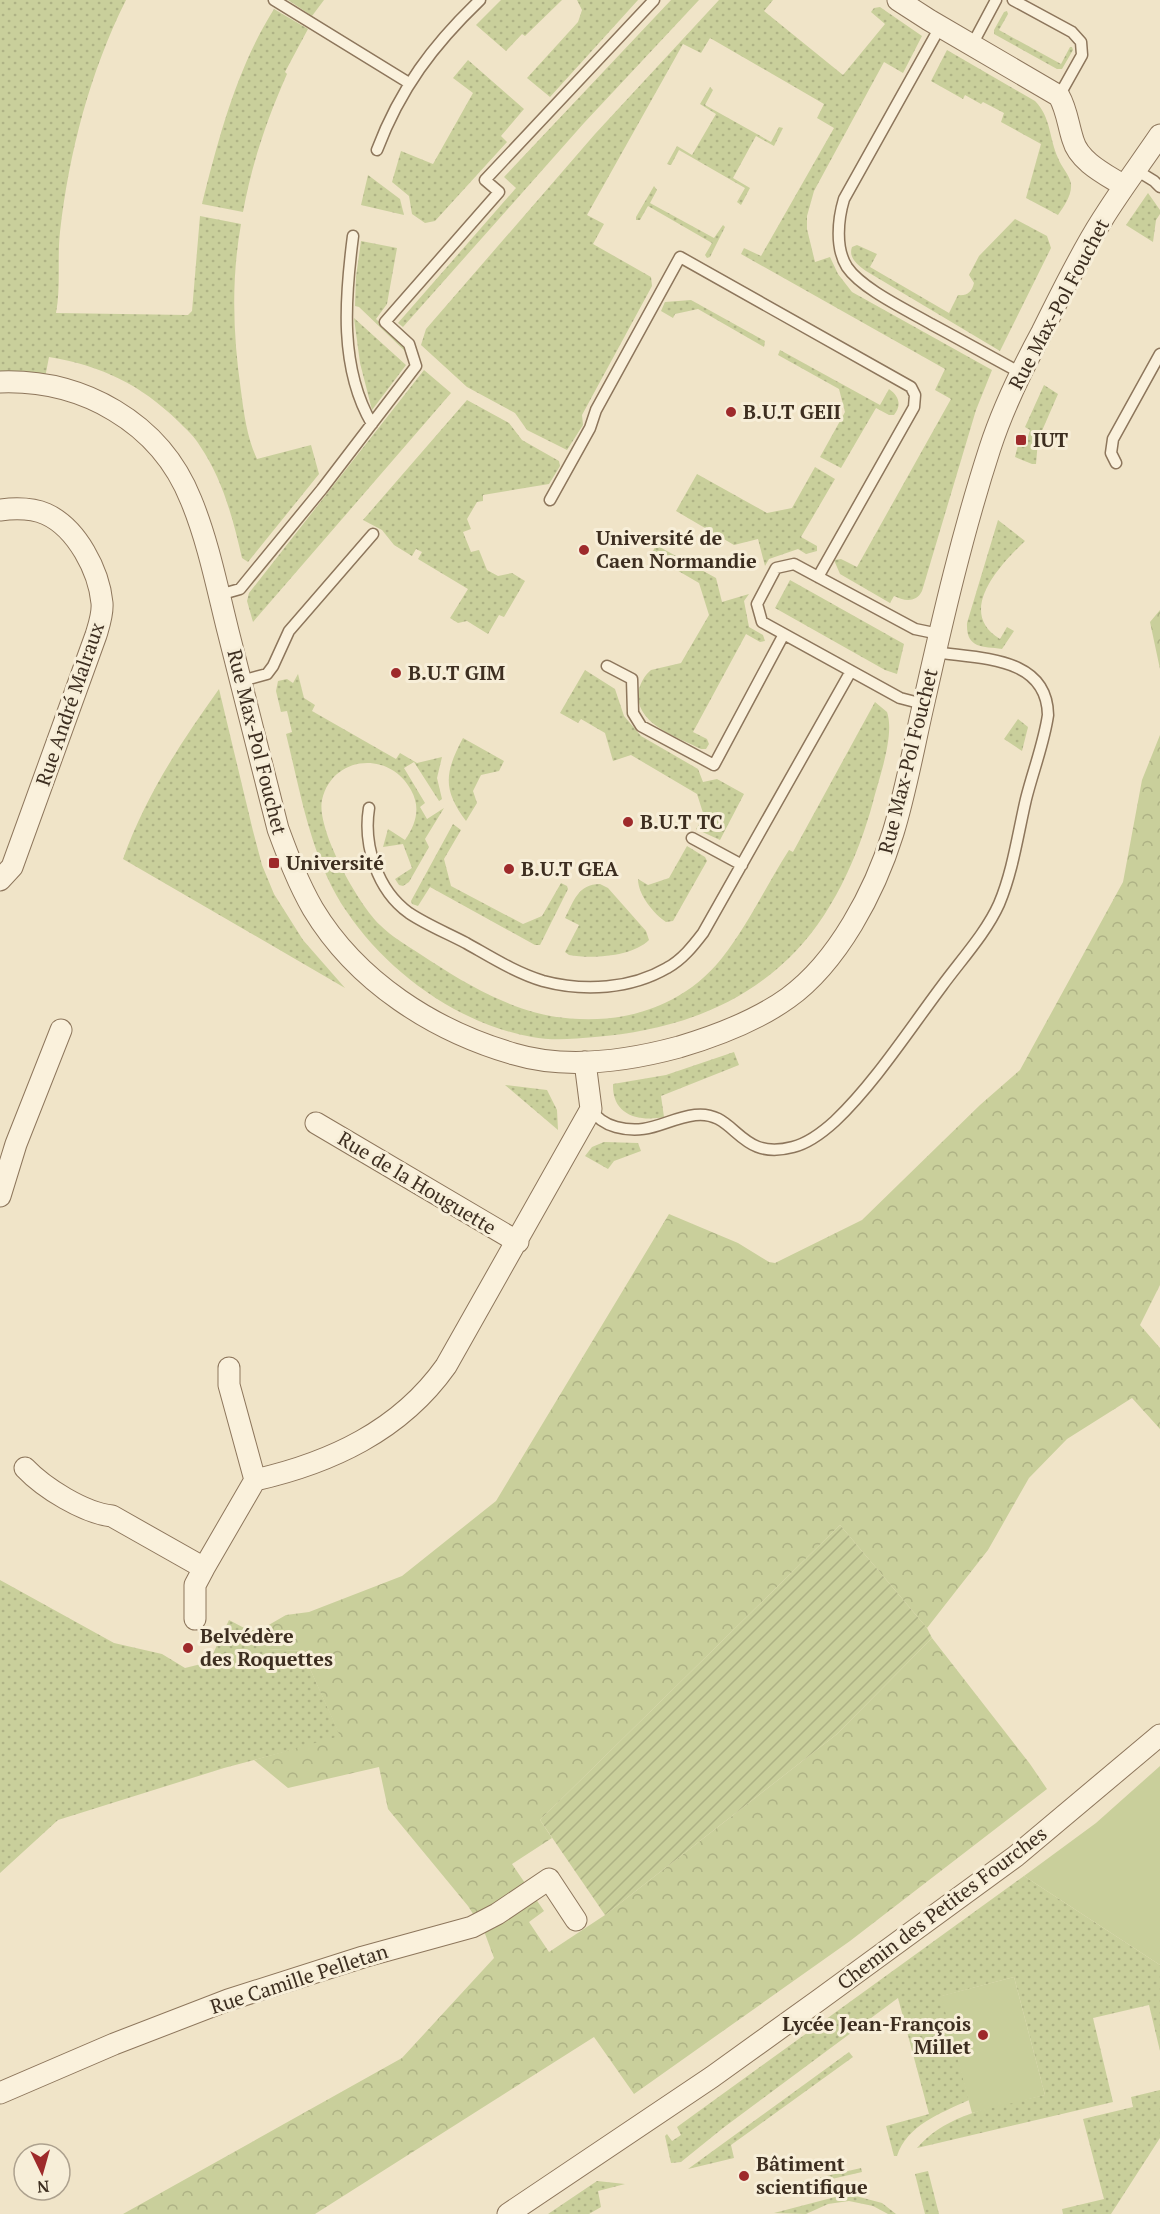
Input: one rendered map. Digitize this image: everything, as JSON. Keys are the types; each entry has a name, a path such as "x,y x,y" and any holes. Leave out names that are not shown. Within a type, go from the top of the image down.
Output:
{"street":[{"path":"898,0 1059,96 1065,106 1073,142 1078,152 1094,166 1130,178"},
{"name":"Rue Max-Pol Fouchet","path":"0,382 44,384 83,394 120,412 136,423 165,453 191,499 219,595 278,829 310,904 340,946 383,988 399,1000 434,1022 463,1036 528,1058 555,1062 606,1061 649,1054 722,1032 785,1000 816,972 853,923 882,867 899,810 937,643 989,449 1021,373 1079,259 1160,135"},
{"name":"Rue André Malraux","path":"0,510 18,508 37,511 60,524 80,546 91,565 102,604 96,635 12,867 0,880"},
{"path":"0,1196 8,1141 61,1030"},
{"path":"585,1062 591,1109"},
{"name":"Rue de la Houguette","path":"255,1480 288,1473 355,1446 420,1398 446,1366 591,1109"},
{"name":"Rue de la Houguette","path":"316,1123 518,1242"},
{"path":"195,1619 195,1585 255,1480 230,1385 229,1368"},
{"path":"25,1468 37,1481 96,1514 112,1516 204,1568"},
{"name":"Chemin des Petites Fourches","path":"508,2214 712,2077 997,1869 1069,1813 1160,1735"},
{"name":"Rue Camille Pelletan","path":"0,2093 114,2044 228,2000 363,1957 472,1927 497,1914 549,1879 576,1920"}],"lane":[{"path":"274,0 409,84"},
{"path":"378,150 393,110 409,84 436,46 480,0"},
{"path":"219,595 240,589 416,366 409,344 386,322 499,192 485,180 654,0"},
{"path":"972,45 996,0"},
{"path":"1013,0 1072,32 1081,42 1082,55 1059,96"},
{"path":"940,27 844,199 840,222 843,259 852,274 883,297 1021,373"},
{"path":"1130,178 1154,181 1160,187"},
{"path":"353,236 348,275 348,351 356,390 362,408 372,424"},
{"path":"550,500 590,428 596,410 680,257 911,387 914,391 914,407 818,577"},
{"path":"1116,463 1111,453 1113,439 1160,354"},
{"path":"241,681 267,674 290,631 373,534"},
{"path":"923,704 900,698 762,622 757,604 776,568 794,564 937,643"},
{"path":"607,666 632,679 633,713 641,726 714,765 784,634"},
{"name":"Rue Max-Pol Fouchet","path":"591,1109 597,1118 606,1124 636,1131 657,1127 693,1115 706,1115 722,1120 746,1142 759,1149 791,1148 816,1136 834,1122 914,1024 998,906 1048,715 1048,702 1043,689 1035,678 1022,668 937,643"},
{"path":"369,808 366,831 371,854 383,884 400,905 410,913 506,966 559,985 590,987 640,980 669,968 688,952 703,933 851,671"},
{"path":"692,838 742,865"}],"green space":[{"path":"0,0 126,0 102,55 75,142 60,232 56,313 188,315 192,311 200,216 241,224 234,287 235,328 242,400 251,443 257,459 311,445 319,474 248,562 242,558 226,500 208,459 190,433 150,397 103,372 49,357 44,383 0,382"},
{"path":"288,0 324,0 312,16"},
{"path":"501,0 562,0 506,51 476,25"},
{"path":"577,0 638,0 550,97 527,78 578,22 582,10"},
{"path":"671,0 699,0 584,123 403,327 398,323 516,188 504,177"},
{"path":"719,0 773,0 764,11 843,75 885,24 871,12 874,8 880,7 922,36 903,73 884,62 814,191 807,216 807,229 815,262 830,257 838,274 852,292 992,370 976,410 922,591 913,599 906,600 894,596 890,603 840,574 834,560 841,559 857,567 951,399 935,390 945,369 741,254 744,248 761,256 834,128 817,118 824,104 710,38 701,53 683,44 587,215 604,224 593,244 651,277 652,286 582,415 583,425 567,450 527,430 515,413 467,387 421,345 426,329 595,134"},
{"path":"274,9 308,29 285,72 287,74 256,159 243,212 202,204 230,103 250,55"},
{"path":"1007,11 1008,14 999,30 1061,64 1072,47 1073,50 1062,69 1057,69 994,34 1004,12"},
{"path":"947,50 1035,101 1040,107 1047,121 1058,158 1071,184 1069,196 1058,215 1026,198 1041,144 1001,122 1004,113 965,95 963,99 931,81"},
{"path":"468,60 524,109 501,136 507,142 435,221 425,223 412,214 409,196 392,182 401,151 433,164 473,93 453,78"},
{"path":"710,87 713,90 705,105 771,142 779,127 783,128 774,146 756,136 733,178 750,188 741,205 737,202 745,188 679,150 671,165 667,164 677,146 692,155 716,114 700,104"},
{"path":"368,175 400,199 404,215 361,205"},
{"path":"654,186 657,190 650,203 714,238 723,225 725,227 710,257 707,258 705,255 712,243 648,206 640,220 636,220"},
{"path":"1148,193 1160,210 1153,242 1126,225"},
{"path":"1015,219 1047,236 1051,248 1000,351 866,271 851,255 852,247 857,245 877,254 870,267 949,313 958,295 969,293 972,289 974,283 969,275 979,256"},
{"path":"361,241 397,248 387,304 376,319 405,346 407,353 359,307 355,306"},
{"path":"691,300 765,341 764,347 698,309 675,314 673,318 661,311 665,302"},
{"path":"354,318 406,365 372,410 360,363"},
{"path":"780,350 880,405 889,389 897,398 899,404 894,415 889,415 876,408 841,468 820,457 845,412 839,389 778,355"},
{"path":"424,370 451,393 253,622 247,601 249,593"},
{"path":"1044,385 1058,394 1038,440 1036,464 1032,464 1015,457 1018,445 1025,447 1030,430 1025,427"},
{"path":"467,400 509,423 522,440 559,461 560,466 549,484 483,495 483,501 477,502 467,519 471,529 463,532 471,552 479,550 487,570 498,576 512,573 525,581 504,617 499,615 488,634 467,621 458,623 450,618 468,589 418,559 422,552 416,549 412,556 394,545 382,530 363,520"},
{"path":"815,467 835,479 801,537 817,546 817,551 806,554 798,549 769,559 765,566 758,539 734,545 676,511 697,474 767,513 792,508"},
{"path":"998,520 1025,541 995,575 982,602 982,616 987,628 1000,639 1007,627 1014,631 1002,649 977,645 969,638 967,631 967,623"},
{"path":"656,545 716,578 722,602 749,594 744,601 749,627 763,635 765,641 760,642 746,634 693,732 707,739 709,744 706,749 701,749 659,728 642,711 639,701 639,689 647,674 651,670 681,663 709,615 699,583 651,555"},
{"path":"790,580 904,644 897,674 885,670 775,608"},
{"path":"1160,610 1160,669 1150,622"},
{"path":"585,670 615,689 624,716 641,736 698,769 703,782 717,779 744,794 720,840 696,829 704,816 697,794 631,755 613,761 605,733 581,719 578,723 560,713"},
{"path":"298,674 304,698 315,705 312,711 396,759 400,753 417,763 442,757 437,778 442,799 439,801 414,762 404,768 425,803 420,807 427,819 444,808 425,839 429,847 409,882 403,886 399,885 395,879 412,868 403,844 383,847 388,829 405,840 416,816 414,797 402,777 390,768 362,763 337,774 328,785 322,800 325,829 340,866 371,915 399,940 471,985 503,1001 532,1011 561,1017 591,1019 621,1017 649,1009 676,997 701,980 722,958 749,919 789,850 793,852 875,702 887,712 888,744 867,823 841,886 830,906 804,942 768,976 723,1004 674,1023 622,1034 571,1039 540,1038 478,1021 428,993 383,955 347,912 324,871 316,849 302,803 286,734 292,732 287,711 281,712 276,691 278,681 287,679 293,683"},
{"path":"219,689 262,865 274,894 303,940 345,988 123,859 153,792 191,729"},
{"path":"1018,719 1028,727 1022,751 1004,739"},
{"path":"1160,735 1160,1285 1140,1325 1160,1348 1160,1429 1132,1398 1067,1439 1029,1478 988,1550 927,1628 840,1525 540,1820 552,1838 512,1864 544,1911 529,1922 549,1952 605,1915 837,1734 932,1638 1047,1789 850,1941 634,2094 594,2037 315,2214 123,2214 402,2058 494,1958 484,1931 468,1906 388,1809 379,1767 288,1788 254,1760 340,1736 302,1651 266,1649 260,1630 286,1615 309,1612 402,1576 496,1501 669,1214 738,1243 769,1262 775,1263 862,1220 980,1105 1020,1070 1123,882 1142,780"},
{"path":"463,738 504,761 499,771 481,775 473,791 477,803 466,821 453,799 449,780 452,761"},
{"path":"453,824 461,830 444,859 451,886 523,924 542,916 561,883 567,886 568,889 540,945 535,945 430,887 418,906 412,904 411,901"},
{"path":"687,846 705,857 707,861 673,921 666,922 648,903 641,891 638,879 648,885 669,878"},
{"path":"600,884 608,888 646,931 649,940 642,946 622,953 588,957 569,955 565,952 579,925 565,918 582,890"},
{"path":"734,1052 739,1065 661,1096 664,1117 636,1117 628,1114 617,1103 613,1084 666,1075"},
{"path":"505,1085 547,1090 557,1110 558,1130"},
{"path":"604,1142 638,1143 641,1151 614,1161 608,1169 585,1156 592,1147"},
{"path":"840,1525 927,1628 932,1638 837,1734 605,1915 540,1820"},
{"path":"0,1580 114,1643 162,1654 185,1668 209,1662 229,1620 248,1630 260,1630 267,1649 302,1651 341,1737 224,1768 58,1820 0,1873"},
{"path":"1160,1766 1160,1965 1024,1876 1096,1823"},
{"path":"1024,1876 1160,1965 1160,2051 1149,2005 1093,2018 1113,2102 917,2148 929,2136 959,2118 1045,2095 1014,1977 942,1996 969,2100 937,2115 917,2128 902,2145 897,2156 894,2156 886,2126 929,2114 898,1998 723,2128 681,2162 671,2163 665,2136 667,2134 672,2141 681,2135 677,2127"},
{"path":"1014,1977 1045,2095 972,2113 941,1996"},
{"path":"849,2052 853,2057 731,2145 734,2158 688,2169"},
{"path":"1160,2090 1160,2138 1111,2214 1063,2214 1062,2209 1104,2199 1083,2119 1133,2107 1131,2097"},
{"path":"861,2168 862,2172 767,2194 766,2190"},
{"path":"928,2171 939,2214 925,2214 915,2174"},
{"path":"597,2181 625,2184 598,2191 601,2207 589,2214 548,2214"},
{"path":"852,2195 882,2203 896,2214 888,2214 873,2206 849,2201 828,2204 806,2214 774,2213 839,2196"}],"place":[{"name":"B.U.T GEII","path":"731,412"},
{"name":"IUT","path":"1021,440"},
{"name":"Université de Caen Normandie","path":"584,550"},
{"name":"B.U.T GIM","path":"396,673"},
{"name":"B.U.T TC","path":"628,822"},
{"name":"Université","path":"274,863"},
{"name":"B.U.T GEA","path":"509,869"},
{"name":"Belvédère des Roquettes","path":"188,1648"},
{"name":"Lycée Jean-François Millet","path":"983,2035"},
{"name":"Bâtiment scientifique","path":"744,2176"}]}
